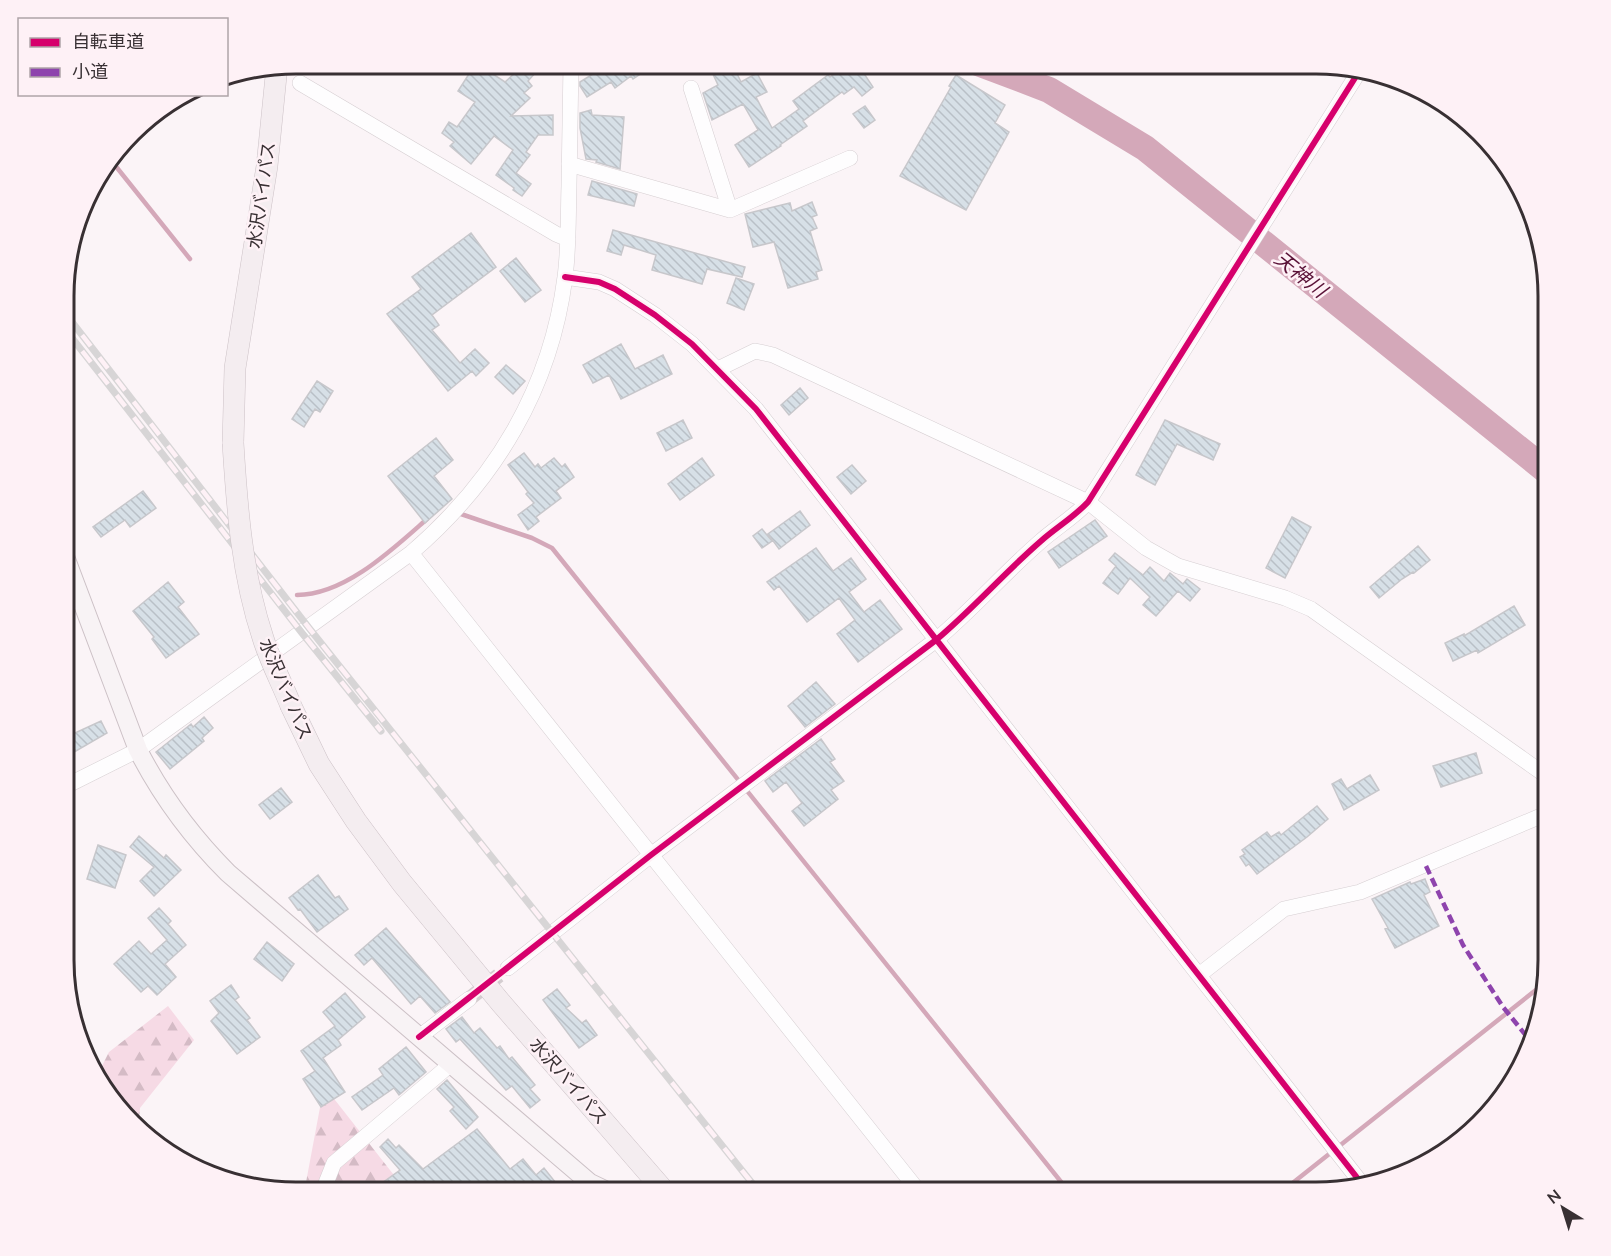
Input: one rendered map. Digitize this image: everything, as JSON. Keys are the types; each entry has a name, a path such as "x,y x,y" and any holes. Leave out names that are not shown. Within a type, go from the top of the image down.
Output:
{"highway":[{"name":"水沢バイパス","path":"276,74 267,166 236,368 233,443 238,512 248,578 262,638 291,706 320,764 356,820 402,883 501,1003 656,1182"}],"main road":[{"path":"74,592 138,750 177,815 207,852 228,873 589,1182"}],"street":[{"path":"74,782 138,750 411,552 438,530 485,475 519,420 541,373 551,344 565,277 568,239 571,74"},
{"path":"508,968 651,855 936,640 961,619 1042,540 1088,502 1355,77"},
{"path":"300,83 568,239"},
{"path":"691,88 730,210"},
{"path":"569,165 730,210 850,158"},
{"path":"565,277 599,282 655,315 692,344 756,409 1358,1178"},
{"path":"718,369 754,351 773,355 1088,502 1146,548 1178,566 1285,598 1311,609 1538,770"},
{"path":"411,552 911,1182"},
{"path":"1199,975 1284,909 1360,892 1538,817"},
{"path":"419,1037 469,999"},
{"path":"326,1182 334,1163 451,1064"}],"green space":[{"path":"168,1006 194,1040 140,1108 139,1119 119,1096 101,1068 109,1052"},
{"path":"324,1086 399,1182 306,1182"}],"building":[{"path":"469,74 493,74 505,82 514,74 534,74 528,81 532,86 524,93 530,98 511,116 553,115 553,135 538,135 526,152 530,155 516,173 531,184 522,196 496,175 513,150 494,136 471,164 450,146 454,142 442,133 449,122 457,127 475,102 458,91"},
{"path":"593,74 640,74 633,79 631,76 615,88 611,82 587,97 580,82"},
{"path":"713,74 737,74 741,82 758,74 767,92 756,97 772,128 799,109 793,101 828,75 830,77 834,74 864,74 873,87 862,96 854,87 844,94 842,92 803,121 807,126 749,167 735,145 758,130 743,104 712,120 703,93 718,85"},
{"path":"956,75 1005,105 995,123 1009,132 966,210 900,176"},
{"path":"865,106 875,120 864,128 853,114"},
{"path":"591,110 592,115 624,117 620,169 596,162 597,160 586,159 580,128 580,113"},
{"path":"592,181 637,194 634,206 588,195"},
{"path":"812,202 817,215 812,217 817,228 810,231 822,270 816,272 818,279 788,288 774,242 753,247 745,214 790,203 792,211"},
{"path":"613,230 745,267 742,277 707,269 702,284 652,270 656,255 624,245 621,255 607,251"},
{"path":"471,233 496,267 432,315 439,325 432,330 460,363 475,349 489,363 476,376 472,371 448,391 387,314 421,289 412,277"},
{"path":"516,258 541,290 525,302 500,271"},
{"path":"736,278 754,284 744,310 727,303"},
{"path":"621,344 635,369 663,355 672,374 621,399 609,375 593,383 583,365"},
{"path":"506,365 525,381 513,394 495,377"},
{"path":"317,381 333,391 320,412 315,409 304,427 292,419"},
{"path":"800,388 808,398 789,415 781,405"},
{"path":"683,420 692,438 666,451 657,433"},
{"path":"1165,420 1220,444 1213,460 1177,444 1155,485 1136,475"},
{"path":"436,438 453,460 434,476 452,499 425,523 388,476"},
{"path":"524,453 535,467 538,464 541,468 554,458 562,467 565,464 574,477 556,491 561,498 536,517 539,521 528,530 518,515 534,503 508,465"},
{"path":"702,458 714,475 680,500 668,484"},
{"path":"852,465 866,481 851,494 837,477"},
{"path":"143,491 156,508 130,527 125,520 101,537 93,527"},
{"path":"800,511 810,525 779,549 768,534"},
{"path":"1292,517 1311,527 1285,578 1266,568"},
{"path":"1095,520 1107,536 1059,568 1048,552"},
{"path":"762,529 772,541 762,548 753,536"},
{"path":"1418,546 1430,560 1379,598 1370,587"},
{"path":"816,548 833,571 851,558 866,579 849,592 864,612 880,600 902,629 858,662 837,634 855,620 839,598 807,622 779,586 774,590 767,582"},
{"path":"1115,553 1143,575 1150,567 1164,581 1170,573 1183,584 1187,579 1200,589 1190,601 1178,591 1156,616 1143,605 1150,597 1130,578 1118,594 1103,583 1116,566 1109,560"},
{"path":"168,582 184,602 178,607 199,634 166,658 152,639 154,637 133,611"},
{"path":"1514,606 1525,625 1478,653 1477,650 1453,661 1445,643 1464,634 1464,636"},
{"path":"816,682 835,704 805,727 788,706"},
{"path":"204,717 213,728 202,738 204,741 170,769 156,752 191,724 193,727"},
{"path":"101,721 107,733 74,752 74,733"},
{"path":"821,739 835,759 830,762 844,781 831,790 838,799 804,826 792,811 802,803 786,782 773,792 765,781"},
{"path":"1476,753 1482,773 1441,787 1433,766"},
{"path":"1370,775 1379,790 1344,810 1332,784 1341,779 1347,789"},
{"path":"281,788 292,802 270,819 259,805"},
{"path":"1317,806 1328,819 1307,837 1257,874 1249,864 1246,866 1240,857 1245,854 1242,850 1267,832 1271,837 1279,832 1281,835"},
{"path":"139,836 164,858 166,855 181,870 154,896 140,881 154,867 130,847"},
{"path":"98,845 126,855 115,888 87,879"},
{"path":"318,875 335,898 339,896 348,909 317,932 289,898"},
{"path":"1425,879 1430,892 1424,895 1439,926 1395,948 1385,929 1388,928 1372,899 1410,882 1411,884"},
{"path":"159,908 171,921 168,924 186,945 165,964 176,977 157,995 148,986 141,992 114,964 139,941 151,954 167,940 148,918"},
{"path":"386,928 450,1002 435,1013 420,996 411,1004 372,958 364,965 355,955"},
{"path":"267,942 294,964 282,981 254,959"},
{"path":"231,985 239,997 235,1000 250,1018 247,1020 260,1037 237,1054 211,1021 219,1013 210,1001"},
{"path":"557,989 570,1005 566,1008 582,1023 586,1020 597,1035 579,1048 543,1000"},
{"path":"345,993 365,1017 338,1040 341,1045 323,1058 345,1092 321,1107 303,1079 315,1071 301,1051 335,1026 323,1012"},
{"path":"462,1017 474,1033 480,1028 497,1048 500,1046 509,1059 512,1057 535,1085 530,1089 540,1100 530,1108 512,1086 506,1090 460,1039 456,1042 446,1029"},
{"path":"406,1047 426,1072 399,1095 394,1088 362,1110 352,1097 383,1075 379,1069"},
{"path":"447,1080 478,1117 466,1129 450,1111 454,1107 437,1089"},
{"path":"477,1129 510,1169 523,1159 536,1175 544,1168 555,1182 384,1182 400,1170 380,1147 388,1139 396,1148 399,1145 423,1169"}],"waterway":[{"name":"天神川","path":"1007,74 1049,90 1145,148 1538,464"},
{"path":"115,166 190,259"},
{"path":"458,513 532,538 552,548 1061,1182"},
{"path":"297,595 315,593 350,579 384,556 427,519"},
{"path":"1294,1182 1536,990"}],"tunnel":[{"path":"469,999 508,968"}],"railway":[{"path":"74,325 309,628 751,1182"},
{"path":"74,341 381,731"}],"marked path":[{"path":"1426,866 1463,945 1503,1007 1525,1034"}],"cycle path":[{"path":"419,1037 651,855 936,640 1028,553 1088,502 1355,77"},
{"path":"565,277 599,282 615,289 655,315 692,344 756,409 1358,1178"}]}
